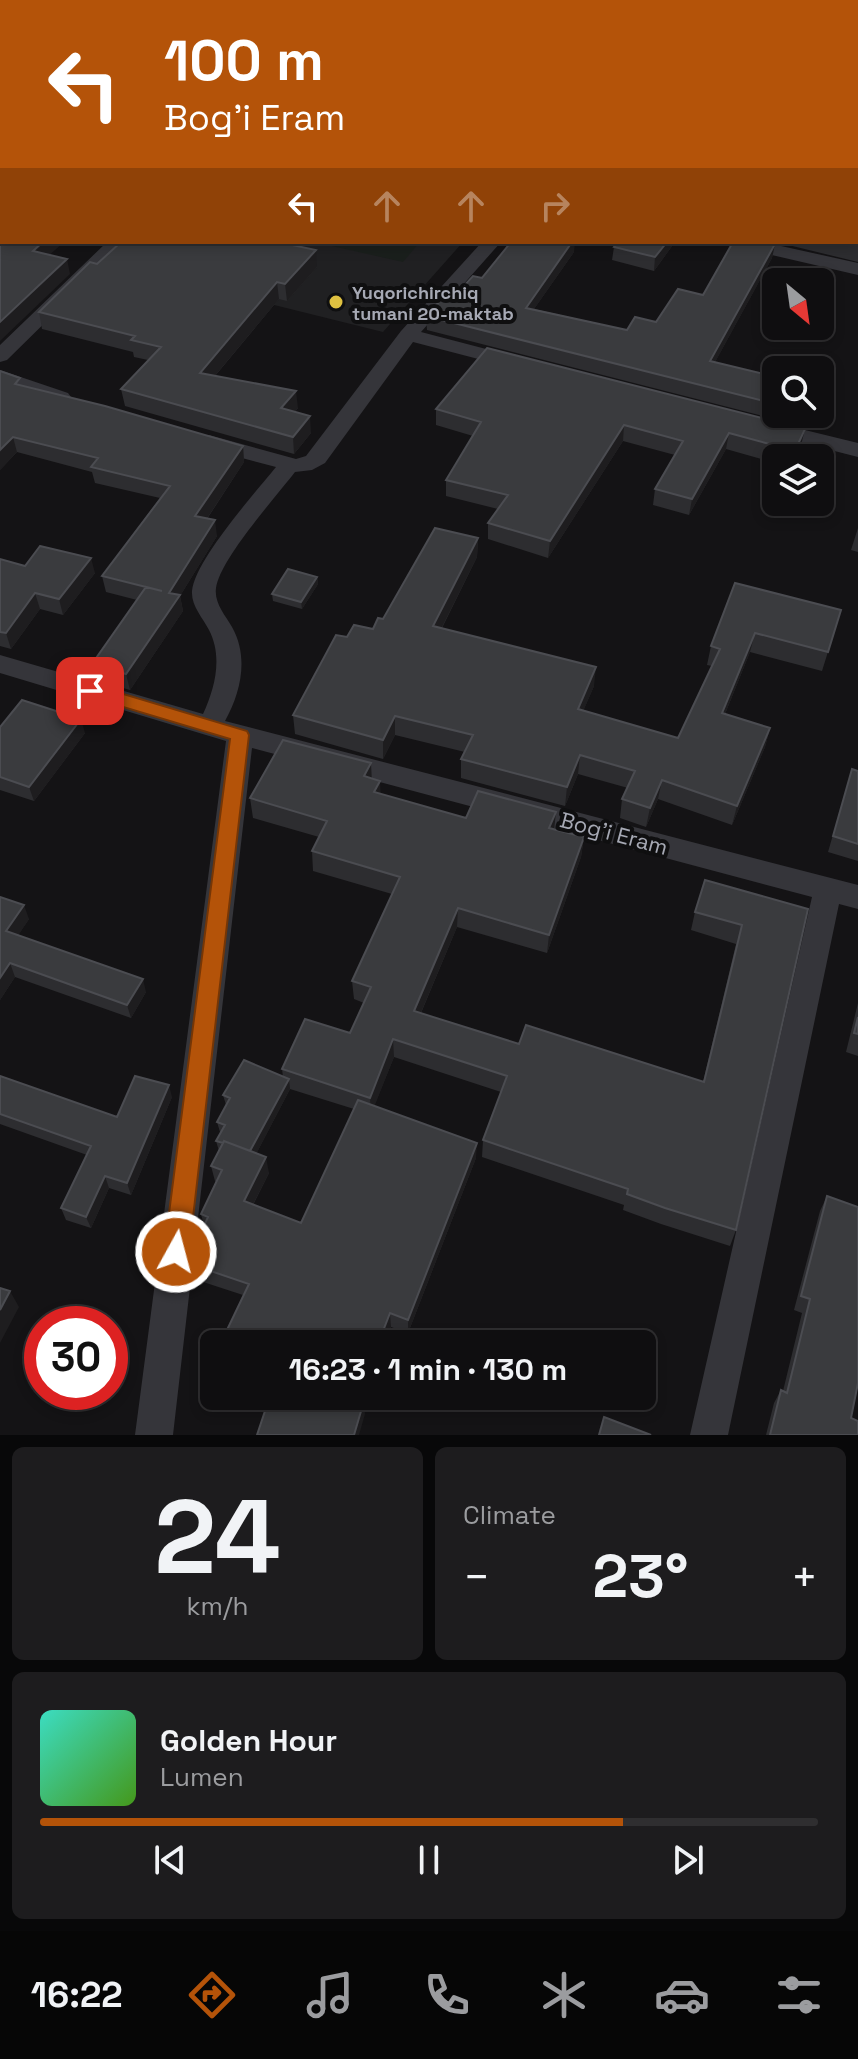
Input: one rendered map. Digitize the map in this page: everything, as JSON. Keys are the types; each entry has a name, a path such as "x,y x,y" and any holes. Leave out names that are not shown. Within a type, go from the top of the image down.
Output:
{"street":[{"path":"0,356 116,244"},
{"path":"182,434 299,467 308,466 408,335 490,244"},
{"path":"748,244 858,269"},
{"path":"408,335 528,366"},
{"path":"0,376 80,403"},
{"path":"753,423 858,450"},
{"path":"209,726 224,701 231,660 223,634 206,607 203,588 214,566 290,464"},
{"name":"Bog'i Eram","path":"0,664 240,735 843,894"},
{"path":"154,1435 240,735"},
{"path":"709,1435 843,894"}],"shaded area":[{"name":"Yuqorichirchiq tumani 20-maktab","path":"167,244 461,244 383,332 141,272"},
{"path":"334,244 418,244 403,262 332,246"}],"building":[{"path":"0,244 41,244 33,251 67,259 0,322"},
{"path":"119,244 288,244 316,250 285,284 277,282 200,373 296,391 281,408 310,416 293,437 121,389 161,347 131,340 135,336 39,312 90,262 97,264"},
{"path":"509,244 571,244 526,308 627,330 635,317 656,322 678,289 703,295 732,244 775,244 710,361 762,374 762,400 426,316 454,286 462,288 473,276 482,278"},
{"path":"616,244 665,244 655,257 614,247"},
{"path":"487,348 762,418 762,428 805,429 798,444 769,444 729,433 692,499 655,489 683,441 624,425 550,541 488,523 508,495 446,480 481,422 436,409"},
{"path":"0,371 20,378 15,384 243,446 195,516 215,520 169,593 180,595 126,674 92,664 146,587 102,576 170,486 91,467 98,458 13,437 0,450"},
{"path":"435,528 478,538 433,626 596,667 578,709 678,738 720,649 711,646 735,583 841,610 828,652 755,633 722,713 770,728 737,806 662,780 650,808 622,799 635,771 580,755 567,787 461,759 473,735 395,716 383,740 293,715 336,635 347,637 354,625 373,629 378,618 383,619"},
{"path":"40,546 91,558 59,599 35,593 6,633 0,632 0,559 25,566"},
{"path":"288,569 317,577 301,602 272,594"},
{"path":"22,700 81,719 29,787 0,777 0,727"},
{"path":"283,740 371,763 364,776 380,781 374,792 466,818 478,791 556,812 549,828 584,837 549,935 458,908 414,1011 519,1044 526,1025 704,1082 742,925 695,912 705,880 808,909 736,1230 665,1208 627,1194 628,1189 483,1140 507,1076 393,1039 370,1098 282,1069 305,1019 350,1033 371,987 352,981 400,877 312,851 327,821 250,798"},
{"path":"852,769 858,771 858,844 833,836"},
{"path":"0,897 24,905 6,931 143,979 127,1005 10,963 0,978"},
{"path":"244,1060 289,1079 250,1151 216,1141 225,1125 217,1122 230,1098 223,1095"},
{"path":"0,1076 117,1117 135,1076 169,1085 127,1183 105,1176 86,1217 61,1208 91,1146 0,1114"},
{"path":"358,1100 477,1143 408,1320 390,1313 383,1330 227,1330 249,1284 193,1265 209,1228 204,1226 208,1217 201,1214 222,1170 211,1166 224,1141 266,1157 244,1201 301,1223"},
{"path":"827,1196 858,1207 858,1383 851,1418 858,1421 858,1435 770,1435 781,1390 787,1393 810,1299 801,1296"},
{"path":"0,1288 10,1291 0,1310"},
{"path":"265,1410 361,1410 354,1435 257,1435"},
{"path":"604,1417 651,1435 599,1435"}],"place":[{"name":"Yuqorichirchiq tumani 20-maktab","path":"336,302"}],"route":[{"path":"90,691 240,735 176,1252"}]}
